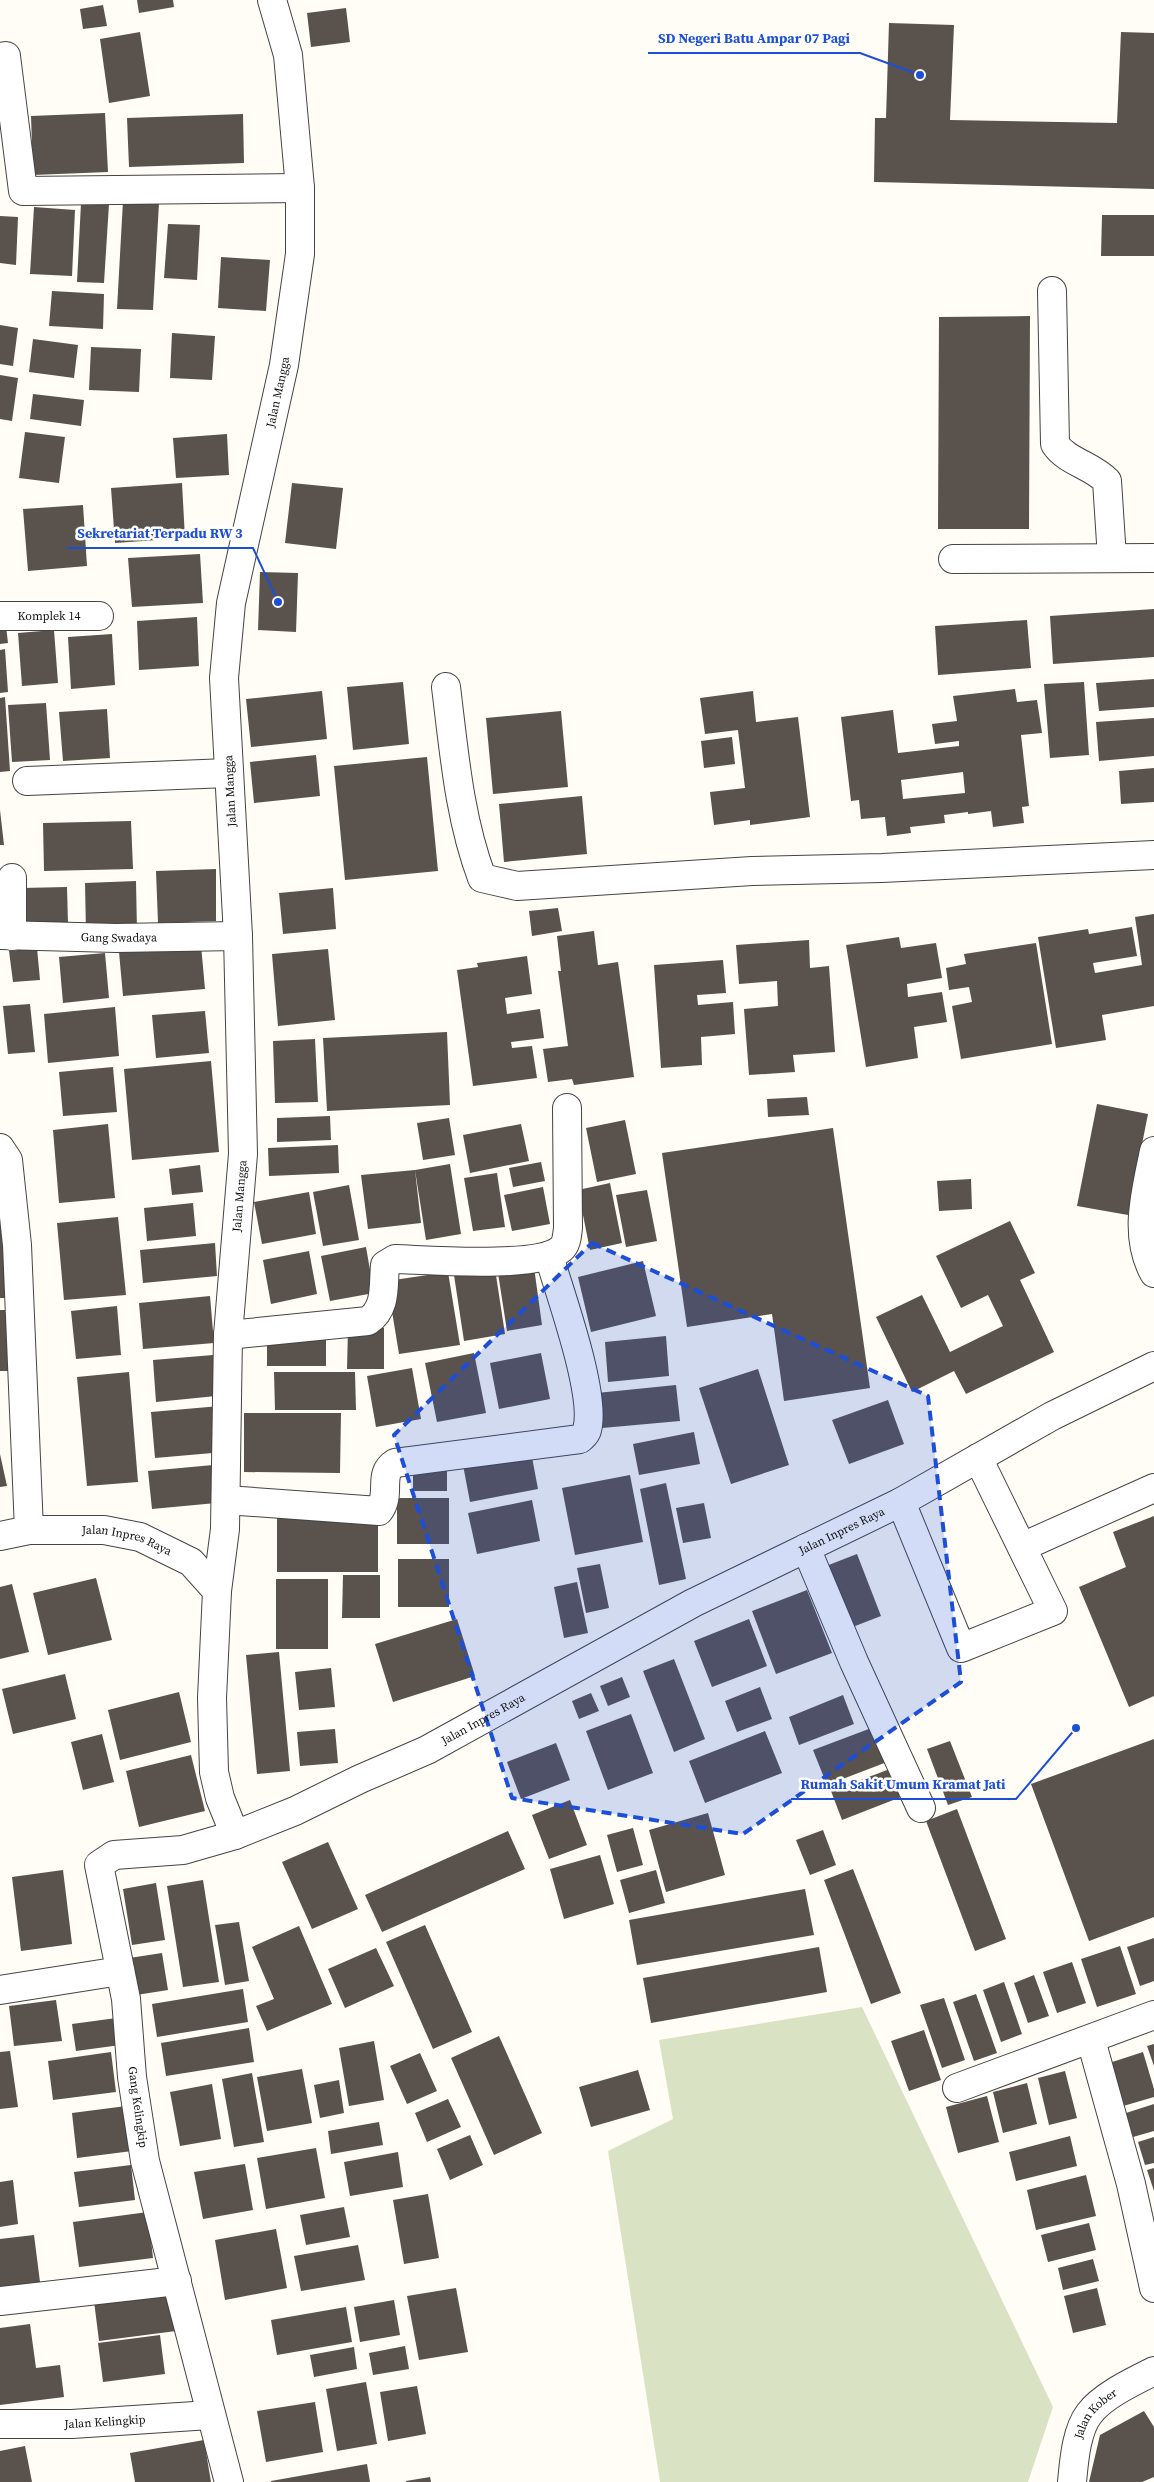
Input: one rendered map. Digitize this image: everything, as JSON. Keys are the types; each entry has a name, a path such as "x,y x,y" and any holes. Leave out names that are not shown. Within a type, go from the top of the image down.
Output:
{"street":[{"name":"Jalan Mangga","path":"217,1591 226,1500 228,1335 243,1154 238,936 224,678 231,603 284,365 300,254 300,188 288,55 272,0"},
{"path":"0,56 6,56 24,191 300,188"},
{"path":"1052,291 1055,444 1061,453 1098,472 1107,481 1112,558"},
{"path":"952,559 1154,558"},
{"name":"Komplek 14","path":"0,616 99,616"},
{"path":"446,687 455,765 472,850 482,878 517,886 752,871 882,868 1154,855"},
{"path":"27,782 228,773"},
{"path":"6,936 12,878"},
{"name":"Gang Swadaya","path":"6,936 116,938 238,936"},
{"path":"228,1335 368,1321 377,1314 381,1305 385,1265 395,1259 509,1261 549,1256 562,1248 568,1234 567,1108"},
{"path":"0,1148 8,1160 17,1245 29,1530"},
{"path":"1154,1151 1143,1204 1142,1226 1148,1263 1154,1273"},
{"path":"226,1500 379,1511 386,1499 385,1474 395,1463 580,1439 588,1429 588,1414 581,1364 549,1256"},
{"name":"Jalan Inpres Raya","path":"235,1835 295,1811 360,1779 427,1750 693,1603 901,1502 1052,1416 1154,1366"},
{"path":"901,1502 961,1648 1053,1611 978,1458"},
{"path":"1022,1548 1154,1488"},
{"name":"Jalan Inpres Raya","path":"0,1536 29,1530 104,1530 140,1537 191,1562 217,1591"},
{"path":"806,1548 854,1662 921,1808"},
{"path":"217,1591 212,1698 214,1772 220,1798 235,1835"},
{"name":"Gang Kelingkip","path":"229,2482 145,2161 132,2077 126,1999 99,1865 114,1855 183,1850 235,1835"},
{"path":"0,1990 120,1971"},
{"path":"957,2088 1091,2040 1154,2015"},
{"path":"1091,2040 1130,2184 1154,2288"},
{"path":"0,2301 177,2281"},
{"name":"Jalan Kober","path":"1072,2482 1080,2431 1089,2414 1121,2388 1154,2371"},
{"name":"Jalan Kelingkip","path":"0,2424 72,2424 210,2415"}],"highlighted area":[{"path":"592,1243 928,1396 961,1682 743,1834 512,1798 394,1435"}],"green space":[{"path":"862,2007 1053,2407 1028,2482 660,2482 608,2151 673,2119 659,2040"}],"building":[{"path":"137,0 173,0 174,7 139,13"},
{"path":"103,5 107,26 83,29 80,9"},
{"path":"346,8 350,42 311,47 307,13"},
{"path":"889,23 954,25 950,120 1117,123 1121,32 1154,33 1154,189 874,182 875,118 886,118"},
{"path":"140,32 150,96 109,103 100,39"},
{"path":"105,113 108,172 33,175 31,116"},
{"path":"243,114 244,163 129,167 127,118"},
{"path":"123,201 159,203 153,310 117,309"},
{"path":"81,203 109,204 104,283 77,282"},
{"path":"34,207 75,210 72,276 30,274"},
{"path":"1102,215 1154,215 1154,256 1101,256"},
{"path":"0,216 18,217 16,265 0,263"},
{"path":"168,224 200,225 197,280 164,278"},
{"path":"221,257 270,260 266,311 218,308"},
{"path":"52,291 104,294 103,329 49,326"},
{"path":"1030,316 1029,529 938,529 939,317"},
{"path":"0,325 18,328 13,366 0,364"},
{"path":"172,333 215,336 212,380 170,378"},
{"path":"33,339 78,345 74,378 29,372"},
{"path":"91,347 141,349 139,392 89,390"},
{"path":"0,375 18,378 12,421 0,419"},
{"path":"33,394 84,400 81,426 30,419"},
{"path":"25,432 65,437 59,483 19,478"},
{"path":"227,434 229,475 176,478 173,438"},
{"path":"182,483 185,538 115,543 111,488"},
{"path":"292,483 343,488 336,549 285,543"},
{"path":"83,505 87,566 28,571 23,509"},
{"path":"200,554 203,603 132,607 128,558"},
{"path":"260,572 298,573 296,632 258,630"},
{"path":"1154,609 1154,657 1053,664 1050,616"},
{"path":"197,617 199,666 139,670 137,621"},
{"path":"1027,620 1031,668 938,675 935,626"},
{"path":"6,626 8,643 0,644 0,627"},
{"path":"54,630 58,683 22,686 18,633"},
{"path":"112,634 115,685 71,689 68,637"},
{"path":"5,649 8,692 0,693 0,650"},
{"path":"1154,679 1154,707 1099,711 1096,683"},
{"path":"403,682 409,744 353,750 347,687"},
{"path":"1084,682 1089,755 1050,758 1044,684"},
{"path":"1015,689 1017,702 1037,700 1042,733 1021,735 1029,806 1022,807 1024,823 993,827 991,811 968,814 968,812 944,815 945,823 910,827 911,833 887,836 885,817 861,819 859,800 851,801 841,717 893,710 898,753 959,746 959,741 935,744 932,724 957,721 953,696","holes":["963,772 965,793 903,799 901,780"]},
{"path":"322,691 327,739 251,747 246,699"},
{"path":"753,691 756,722 798,717 810,817 750,825 750,820 714,825 710,792 745,788 738,730 705,734 700,698"},
{"path":"5,697 10,771 0,772 0,698"},
{"path":"46,703 50,760 12,762 8,705"},
{"path":"107,709 110,758 63,761 59,712"},
{"path":"561,711 568,787 493,794 486,718"},
{"path":"1154,718 1154,756 1099,761 1096,722"},
{"path":"732,737 735,764 704,768 701,741"},
{"path":"316,755 320,796 254,803 250,762"},
{"path":"427,757 438,871 345,880 334,766"},
{"path":"1154,768 1154,802 1121,804 1119,771"},
{"path":"582,796 587,854 504,862 499,804"},
{"path":"0,810 4,845 0,845"},
{"path":"131,821 133,869 44,871 43,823"},
{"path":"216,869 216,921 158,923 156,871"},
{"path":"136,881 137,932 86,933 85,883"},
{"path":"67,887 68,924 22,925 22,888"},
{"path":"333,888 336,929 283,934 279,893"},
{"path":"558,908 562,931 532,936 529,911"},
{"path":"1154,914 1154,1006 1102,1015 1106,1040 1056,1048 1038,937 1088,929 1089,934 1132,927 1137,956 1093,963 1095,973 1142,965 1135,917"},
{"path":"594,931 598,965 618,962 634,1077 574,1085 572,1079 548,1082 543,1049 568,1046 558,971 561,971 557,936"},
{"path":"899,937 901,948 936,943 942,978 907,984 908,997 942,992 947,1022 914,1027 918,1058 866,1067 846,945"},
{"path":"809,940 810,968 829,966 835,1052 793,1055 795,1072 749,1075 744,1009 778,1006 777,981 739,984 736,945"},
{"path":"1036,943 1052,1044 961,1059 952,1006 972,1002 969,987 949,990 946,968 966,964 964,954"},
{"path":"201,945 205,989 123,996 119,952"},
{"path":"37,948 40,980 13,982 9,951"},
{"path":"328,949 335,1020 278,1026 272,954"},
{"path":"105,953 109,998 63,1003 59,957"},
{"path":"527,956 532,994 505,998 507,1014 540,1009 544,1038 511,1042 512,1048 532,1046 537,1078 473,1086 457,970 478,967 477,963"},
{"path":"723,960 726,993 697,995 698,1005 733,1002 735,1034 701,1037 702,1065 661,1068 654,965"},
{"path":"30,1004 35,1052 8,1054 3,1006"},
{"path":"115,1007 119,1056 48,1063 44,1014"},
{"path":"205,1011 209,1053 156,1058 152,1015"},
{"path":"447,1032 450,1105 327,1111 323,1038"},
{"path":"315,1039 318,1102 275,1103 273,1041"},
{"path":"211,1061 219,1152 132,1160 124,1069"},
{"path":"113,1067 117,1112 63,1116 59,1072"},
{"path":"807,1097 809,1115 768,1117 767,1099"},
{"path":"1097,1104 1148,1114 1128,1215 1077,1206"},
{"path":"330,1116 331,1140 277,1142 277,1118"},
{"path":"449,1118 455,1155 423,1160 417,1123"},
{"path":"625,1120 636,1174 597,1182 586,1128"},
{"path":"108,1124 115,1198 59,1203 53,1130"},
{"path":"521,1124 529,1161 470,1173 463,1135"},
{"path":"833,1128 870,1388 784,1401 772,1314 687,1327 662,1153"},
{"path":"338,1145 339,1173 269,1176 268,1148"},
{"path":"541,1162 545,1181 513,1187 509,1168"},
{"path":"450,1164 461,1234 426,1240 415,1170"},
{"path":"200,1165 203,1192 172,1195 169,1169"},
{"path":"415,1170 421,1223 368,1229 361,1175"},
{"path":"497,1173 505,1227 473,1231 464,1178"},
{"path":"971,1179 972,1209 939,1211 937,1181"},
{"path":"610,1183 622,1243 590,1250 578,1190"},
{"path":"349,1185 359,1240 323,1246 313,1192"},
{"path":"543,1187 550,1224 512,1231 504,1195"},
{"path":"647,1190 657,1241 626,1247 616,1195"},
{"path":"309,1192 316,1234 262,1244 254,1202"},
{"path":"193,1203 196,1236 147,1241 144,1208"},
{"path":"118,1217 126,1295 64,1300 57,1223"},
{"path":"0,1221 10,1221 10,1298 0,1298"},
{"path":"1010,1221 1035,1273 1020,1280 1054,1352 966,1394 954,1371 912,1392 876,1317 922,1295 950,1352 1003,1326 988,1295 961,1308 936,1256"},
{"path":"215,1243 217,1276 143,1283 140,1250"},
{"path":"366,1247 374,1293 330,1301 321,1256"},
{"path":"309,1251 317,1294 271,1304 263,1260"},
{"path":"643,1261 656,1316 591,1332 578,1277"},
{"path":"534,1267 542,1325 507,1331 498,1273"},
{"path":"495,1269 505,1334 464,1341 454,1275"},
{"path":"448,1272 460,1345 399,1354 387,1281"},
{"path":"210,1296 214,1343 143,1349 139,1303"},
{"path":"117,1306 121,1355 76,1359 71,1311"},
{"path":"0,1310 12,1310 12,1371 0,1371"},
{"path":"348,1328 384,1328 384,1369 347,1369"},
{"path":"267,1336 326,1336 326,1366 267,1366"},
{"path":"666,1336 669,1376 608,1382 605,1342"},
{"path":"474,1353 486,1413 437,1422 425,1363"},
{"path":"541,1353 550,1399 499,1409 490,1363"},
{"path":"213,1355 216,1396 156,1402 153,1360"},
{"path":"412,1368 421,1419 376,1427 367,1376"},
{"path":"758,1369 789,1465 731,1484 699,1388"},
{"path":"129,1372 138,1482 87,1486 77,1377"},
{"path":"274,1372 355,1372 356,1410 275,1410"},
{"path":"676,1385 680,1421 591,1429 587,1394"},
{"path":"888,1400 904,1444 849,1464 832,1420"},
{"path":"220,1406 224,1452 155,1458 151,1412"},
{"path":"244,1413 341,1413 340,1473 244,1472"},
{"path":"694,1432 700,1464 639,1475 633,1444"},
{"path":"531,1452 538,1489 470,1502 463,1465"},
{"path":"0,1454 7,1486 0,1487"},
{"path":"413,1463 447,1463 447,1491 413,1491"},
{"path":"213,1465 216,1503 152,1509 148,1471"},
{"path":"630,1475 643,1542 575,1555 562,1488"},
{"path":"666,1483 686,1579 659,1585 640,1489"},
{"path":"397,1498 449,1498 449,1544 397,1544"},
{"path":"532,1500 540,1541 477,1554 468,1513"},
{"path":"704,1503 711,1538 683,1543 676,1508"},
{"path":"277,1514 378,1514 378,1572 277,1572"},
{"path":"1154,1516 1154,1696 1129,1707 1079,1587 1126,1567 1113,1532"},
{"path":"857,1554 881,1616 850,1628 826,1566"},
{"path":"398,1559 449,1559 449,1607 398,1607"},
{"path":"600,1564 609,1608 586,1613 577,1568"},
{"path":"343,1575 380,1575 380,1618 342,1618"},
{"path":"96,1578 112,1640 48,1655 33,1593"},
{"path":"276,1579 328,1579 328,1649 276,1649"},
{"path":"577,1582 588,1633 564,1638 554,1587"},
{"path":"12,1584 29,1652 0,1659 0,1587"},
{"path":"807,1590 832,1653 776,1674 752,1611"},
{"path":"457,1619 475,1676 393,1702 375,1644"},
{"path":"749,1619 767,1666 712,1687 694,1641"},
{"path":"279,1652 290,1771 257,1774 246,1655"},
{"path":"674,1659 705,1739 674,1752 643,1671"},
{"path":"331,1668 335,1707 299,1710 295,1672"},
{"path":"65,1674 76,1719 13,1734 2,1689"},
{"path":"622,1677 630,1697 608,1706 600,1686"},
{"path":"760,1687 772,1719 737,1732 725,1701"},
{"path":"179,1692 191,1742 120,1760 108,1710"},
{"path":"591,1693 599,1711 579,1719 572,1701"},
{"path":"843,1695 854,1724 799,1745 789,1717"},
{"path":"631,1714 653,1773 608,1790 586,1731"},
{"path":"874,1727 887,1762 827,1785 813,1750"},
{"path":"335,1729 338,1763 300,1766 297,1732"},
{"path":"765,1731 782,1773 705,1803 689,1761"},
{"path":"102,1734 114,1782 83,1790 71,1742"},
{"path":"1154,1739 1154,1917 1089,1941 1031,1784"},
{"path":"950,1741 972,1797 948,1805 927,1749"},
{"path":"556,1743 570,1780 521,1799 507,1762"},
{"path":"191,1755 205,1811 139,1827 126,1771"},
{"path":"890,1769 901,1797 842,1820 831,1791"},
{"path":"570,1800 587,1845 549,1859 532,1815"},
{"path":"957,1809 1006,1939 975,1951 926,1821"},
{"path":"708,1813 725,1875 666,1892 649,1830"},
{"path":"633,1828 643,1865 617,1872 607,1835"},
{"path":"823,1830 836,1865 810,1875 796,1840"},
{"path":"508,1831 525,1869 382,1932 365,1895"},
{"path":"328,1842 358,1909 312,1929 282,1862"},
{"path":"600,1855 614,1904 564,1919 550,1869"},
{"path":"853,1869 901,1993 871,2004 824,1880"},
{"path":"63,1870 72,1944 21,1951 12,1877"},
{"path":"656,1870 665,1903 629,1913 620,1880"},
{"path":"203,1880 219,1982 183,1987 167,1886"},
{"path":"156,1883 165,1940 132,1945 123,1889"},
{"path":"805,1889 814,1935 637,1965 629,1920"},
{"path":"239,1922 249,1981 225,1985 215,1925"},
{"path":"425,1925 472,2032 433,2049 386,1942"},
{"path":"299,1926 332,2004 267,2031 256,2006 274,1999 252,1947"},
{"path":"1154,1938 1154,1981 1140,1986 1127,1947"},
{"path":"1120,1946 1136,1994 1097,2007 1081,1959"},
{"path":"819,1947 827,1992 651,2023 643,1978"},
{"path":"376,1948 394,1986 345,2008 328,1969"},
{"path":"162,1953 168,1990 130,1996 123,1959"},
{"path":"1072,1962 1086,2003 1057,2013 1043,1972"},
{"path":"1034,1975 1049,2016 1028,2023 1014,1983"},
{"path":"1004,1982 1022,2034 1001,2042 983,1990"},
{"path":"243,1989 248,2022 157,2037 152,2004"},
{"path":"976,1994 997,2053 974,2061 953,2002"},
{"path":"944,1998 965,2060 942,2068 920,2005"},
{"path":"56,2000 62,2041 14,2046 9,2006"},
{"path":"124,2017 128,2044 76,2051 72,2024"},
{"path":"249,2028 254,2062 166,2076 161,2043"},
{"path":"924,2030 941,2080 909,2091 891,2041"},
{"path":"499,2036 542,2133 494,2155 451,2058"},
{"path":"374,2041 384,2100 349,2106 339,2048"},
{"path":"1154,2044 1154,2066 1147,2046"},
{"path":"10,2051 18,2107 0,2109 0,2052"},
{"path":"111,2052 116,2092 53,2100 48,2061"},
{"path":"1143,2052 1154,2089 1154,2097 1113,2109 1100,2066"},
{"path":"420,2053 437,2091 407,2104 390,2066"},
{"path":"302,2069 312,2123 267,2131 257,2077"},
{"path":"638,2070 650,2110 591,2127 579,2087"},
{"path":"1065,2071 1077,2118 1049,2125 1038,2078"},
{"path":"252,2073 264,2142 234,2147 222,2079"},
{"path":"339,2080 344,2113 320,2118 314,2085"},
{"path":"1027,2083 1037,2124 1003,2133 993,2092"},
{"path":"212,2084 221,2139 180,2146 170,2092"},
{"path":"987,2096 999,2142 958,2153 946,2107"},
{"path":"448,2099 461,2127 427,2142 415,2113"},
{"path":"1154,2104 1154,2131 1133,2137 1126,2113"},
{"path":"134,2105 140,2150 77,2158 72,2113"},
{"path":"379,2122 383,2145 331,2154 328,2131"},
{"path":"470,2135 483,2165 450,2180 437,2149"},
{"path":"1070,2136 1077,2166 1016,2181 1009,2152"},
{"path":"1154,2137 1154,2163 1145,2165 1138,2142"},
{"path":"316,2148 325,2198 266,2209 257,2158"},
{"path":"398,2152 403,2187 350,2196 344,2162"},
{"path":"245,2164 253,2210 203,2219 194,2172"},
{"path":"131,2165 135,2200 79,2207 74,2172"},
{"path":"1154,2168 1154,2191 1147,2170"},
{"path":"1086,2175 1096,2216 1036,2230 1027,2190"},
{"path":"13,2180 18,2224 0,2227 0,2182"},
{"path":"428,2194 439,2258 404,2264 393,2200"},
{"path":"344,2207 350,2237 306,2245 300,2215"},
{"path":"148,2212 153,2258 79,2267 73,2222"},
{"path":"1089,2223 1096,2250 1048,2262 1041,2235"},
{"path":"276,2229 287,2288 225,2300 215,2240"},
{"path":"34,2235 40,2282 0,2287 0,2239"},
{"path":"358,2245 365,2280 301,2291 294,2256"},
{"path":"1093,2259 1099,2281 1063,2290 1058,2268"},
{"path":"456,2288 468,2352 419,2360 407,2296"},
{"path":"1097,2288 1106,2325 1073,2333 1064,2296"},
{"path":"171,2291 176,2331 99,2341 94,2301"},
{"path":"394,2300 400,2335 360,2342 354,2307"},
{"path":"346,2307 352,2342 277,2355 271,2320"},
{"path":"30,2324 36,2368 60,2365 64,2397 0,2405 0,2328"},
{"path":"160,2335 165,2374 103,2382 98,2343"},
{"path":"405,2346 409,2369 373,2375 369,2353"},
{"path":"354,2347 357,2369 314,2377 310,2355"},
{"path":"366,2382 377,2444 337,2451 326,2389"},
{"path":"417,2386 426,2434 388,2441 380,2392"},
{"path":"315,2402 323,2452 266,2462 257,2411"},
{"path":"1144,2411 1154,2427 1154,2477 1142,2482 1089,2482 1100,2435"},
{"path":"204,2440 211,2482 135,2482 130,2453"},
{"path":"25,2446 32,2482 0,2482 0,2451"},
{"path":"367,2464 370,2482 271,2482 271,2481"},
{"path":"430,2477 431,2482 406,2482 406,2481"}],"place":[{"name":"SD Negeri Batu Ampar 07 Pagi","path":"920,75"},
{"name":"Sekretariat Terpadu RW 3","path":"278,602"},
{"name":"Rumah Sakit Umum Kramat Jati","path":"1076,1728"}]}
